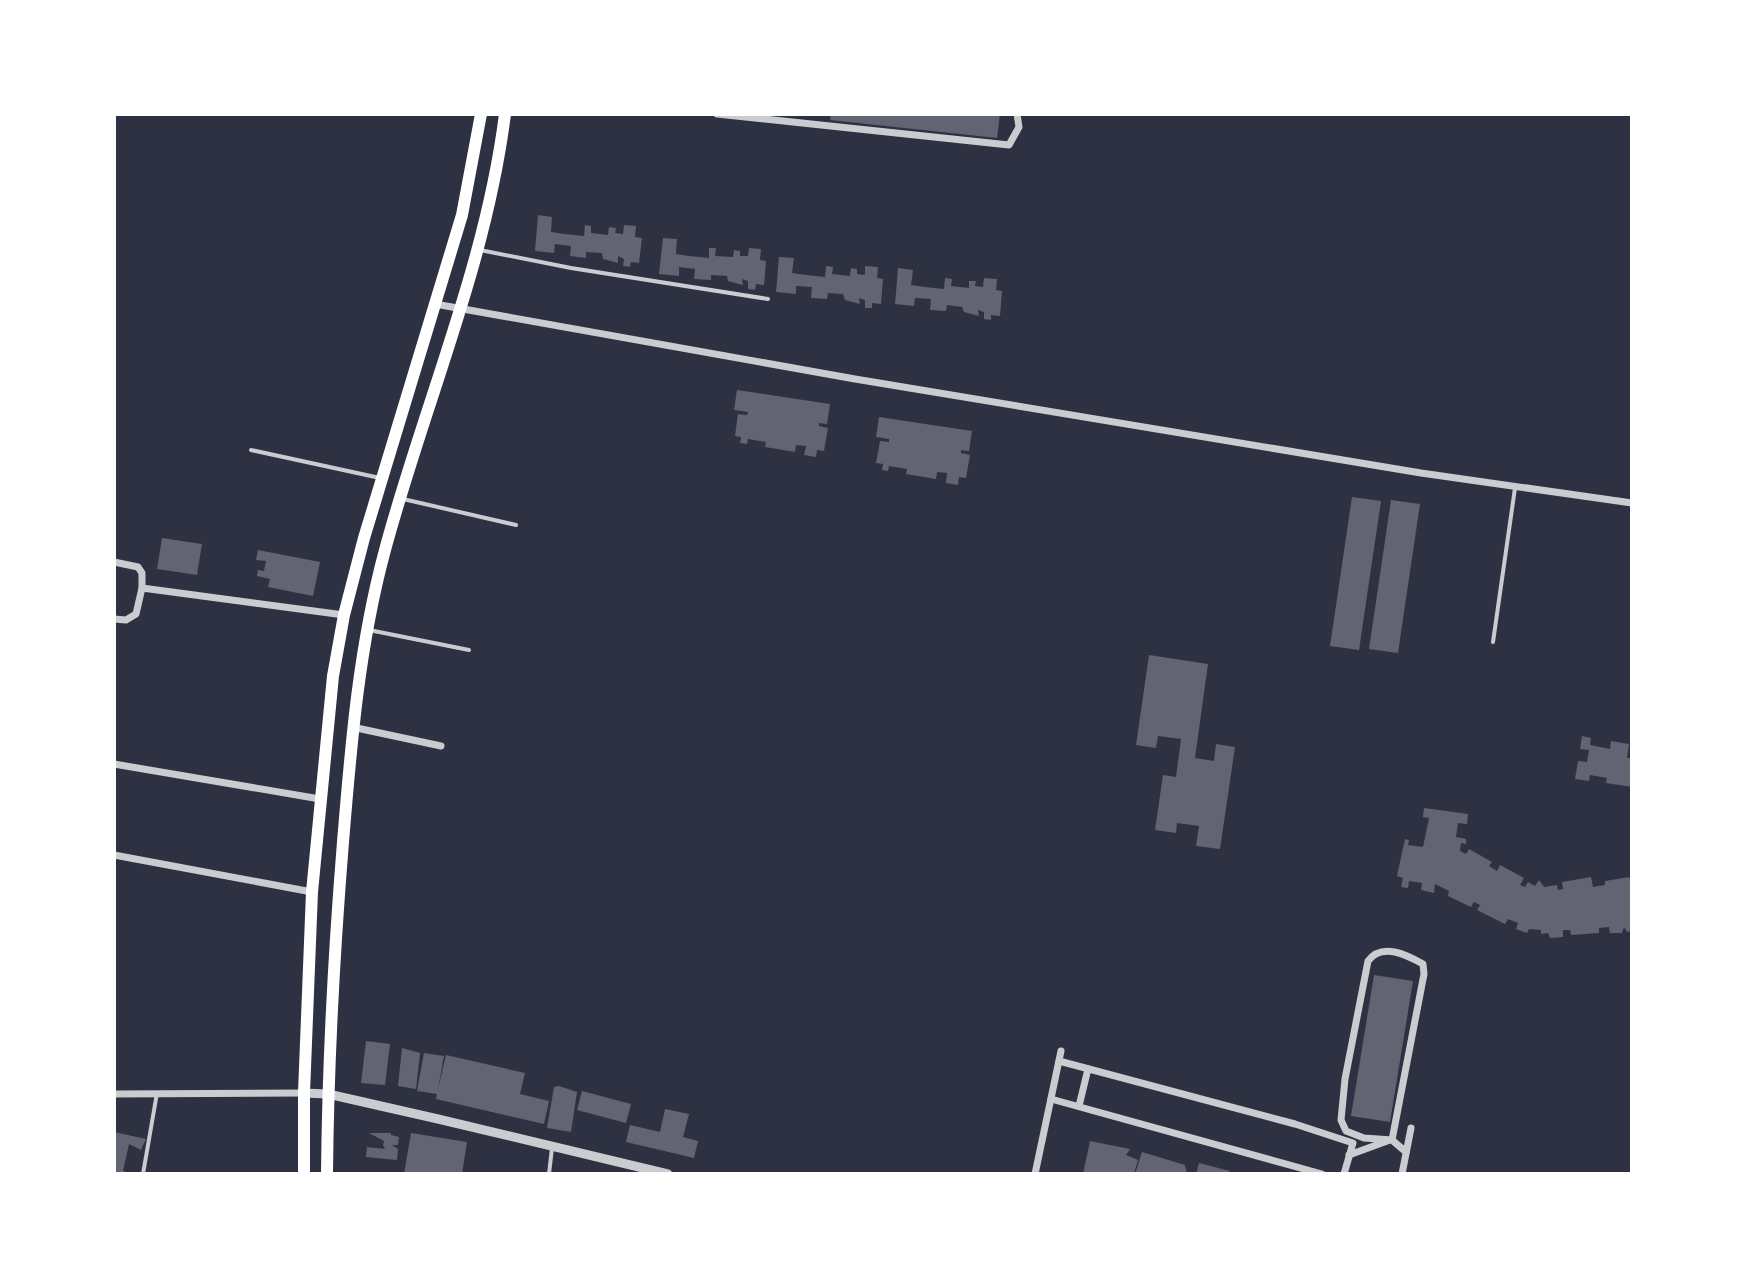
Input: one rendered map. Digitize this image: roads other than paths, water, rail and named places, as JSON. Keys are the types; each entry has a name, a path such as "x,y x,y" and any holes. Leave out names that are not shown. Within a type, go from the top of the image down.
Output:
{"main road":[{"path":"304,1174 312,892 333,676 344,615 462,215 481,114"},
{"path":"327,1174 328,1094 339,901 352,727 367,629 385,550 478,250 505,114"}],"street":[{"path":"717,114 1009,145 1019,127 1017,114"},
{"path":"435,304 870,382 1421,473 1632,503"},
{"path":"114,562 138,567 142,573 139,606 133,617 114,619"},
{"path":"142,588 344,615"},
{"path":"352,727 441,746"},
{"path":"114,764 320,799"},
{"path":"114,855 312,892"},
{"path":"1392,1140 1424,974 1423,964 1402,953 1384,951 1368,961 1345,1079 1341,1120 1346,1131 1364,1138 1392,1140 1406,1152"},
{"path":"1035,1174 1061,1051"},
{"path":"1059,1061 1295,1124 1353,1143 1344,1174"},
{"path":"1079,1106 1088,1069"},
{"path":"114,1094 328,1094 668,1174"},
{"path":"1051,1099 1322,1174"},
{"path":"1402,1174 1411,1128"},
{"path":"1349,1155 1392,1140"}],"lane":[{"path":"478,250 768,299"},
{"path":"251,450 383,478"},
{"path":"1493,642 1516,486"},
{"path":"401,498 516,525"},
{"path":"367,629 469,650"},
{"path":"143,1174 157,1093"},
{"path":"549,1174 552,1146"}]}
